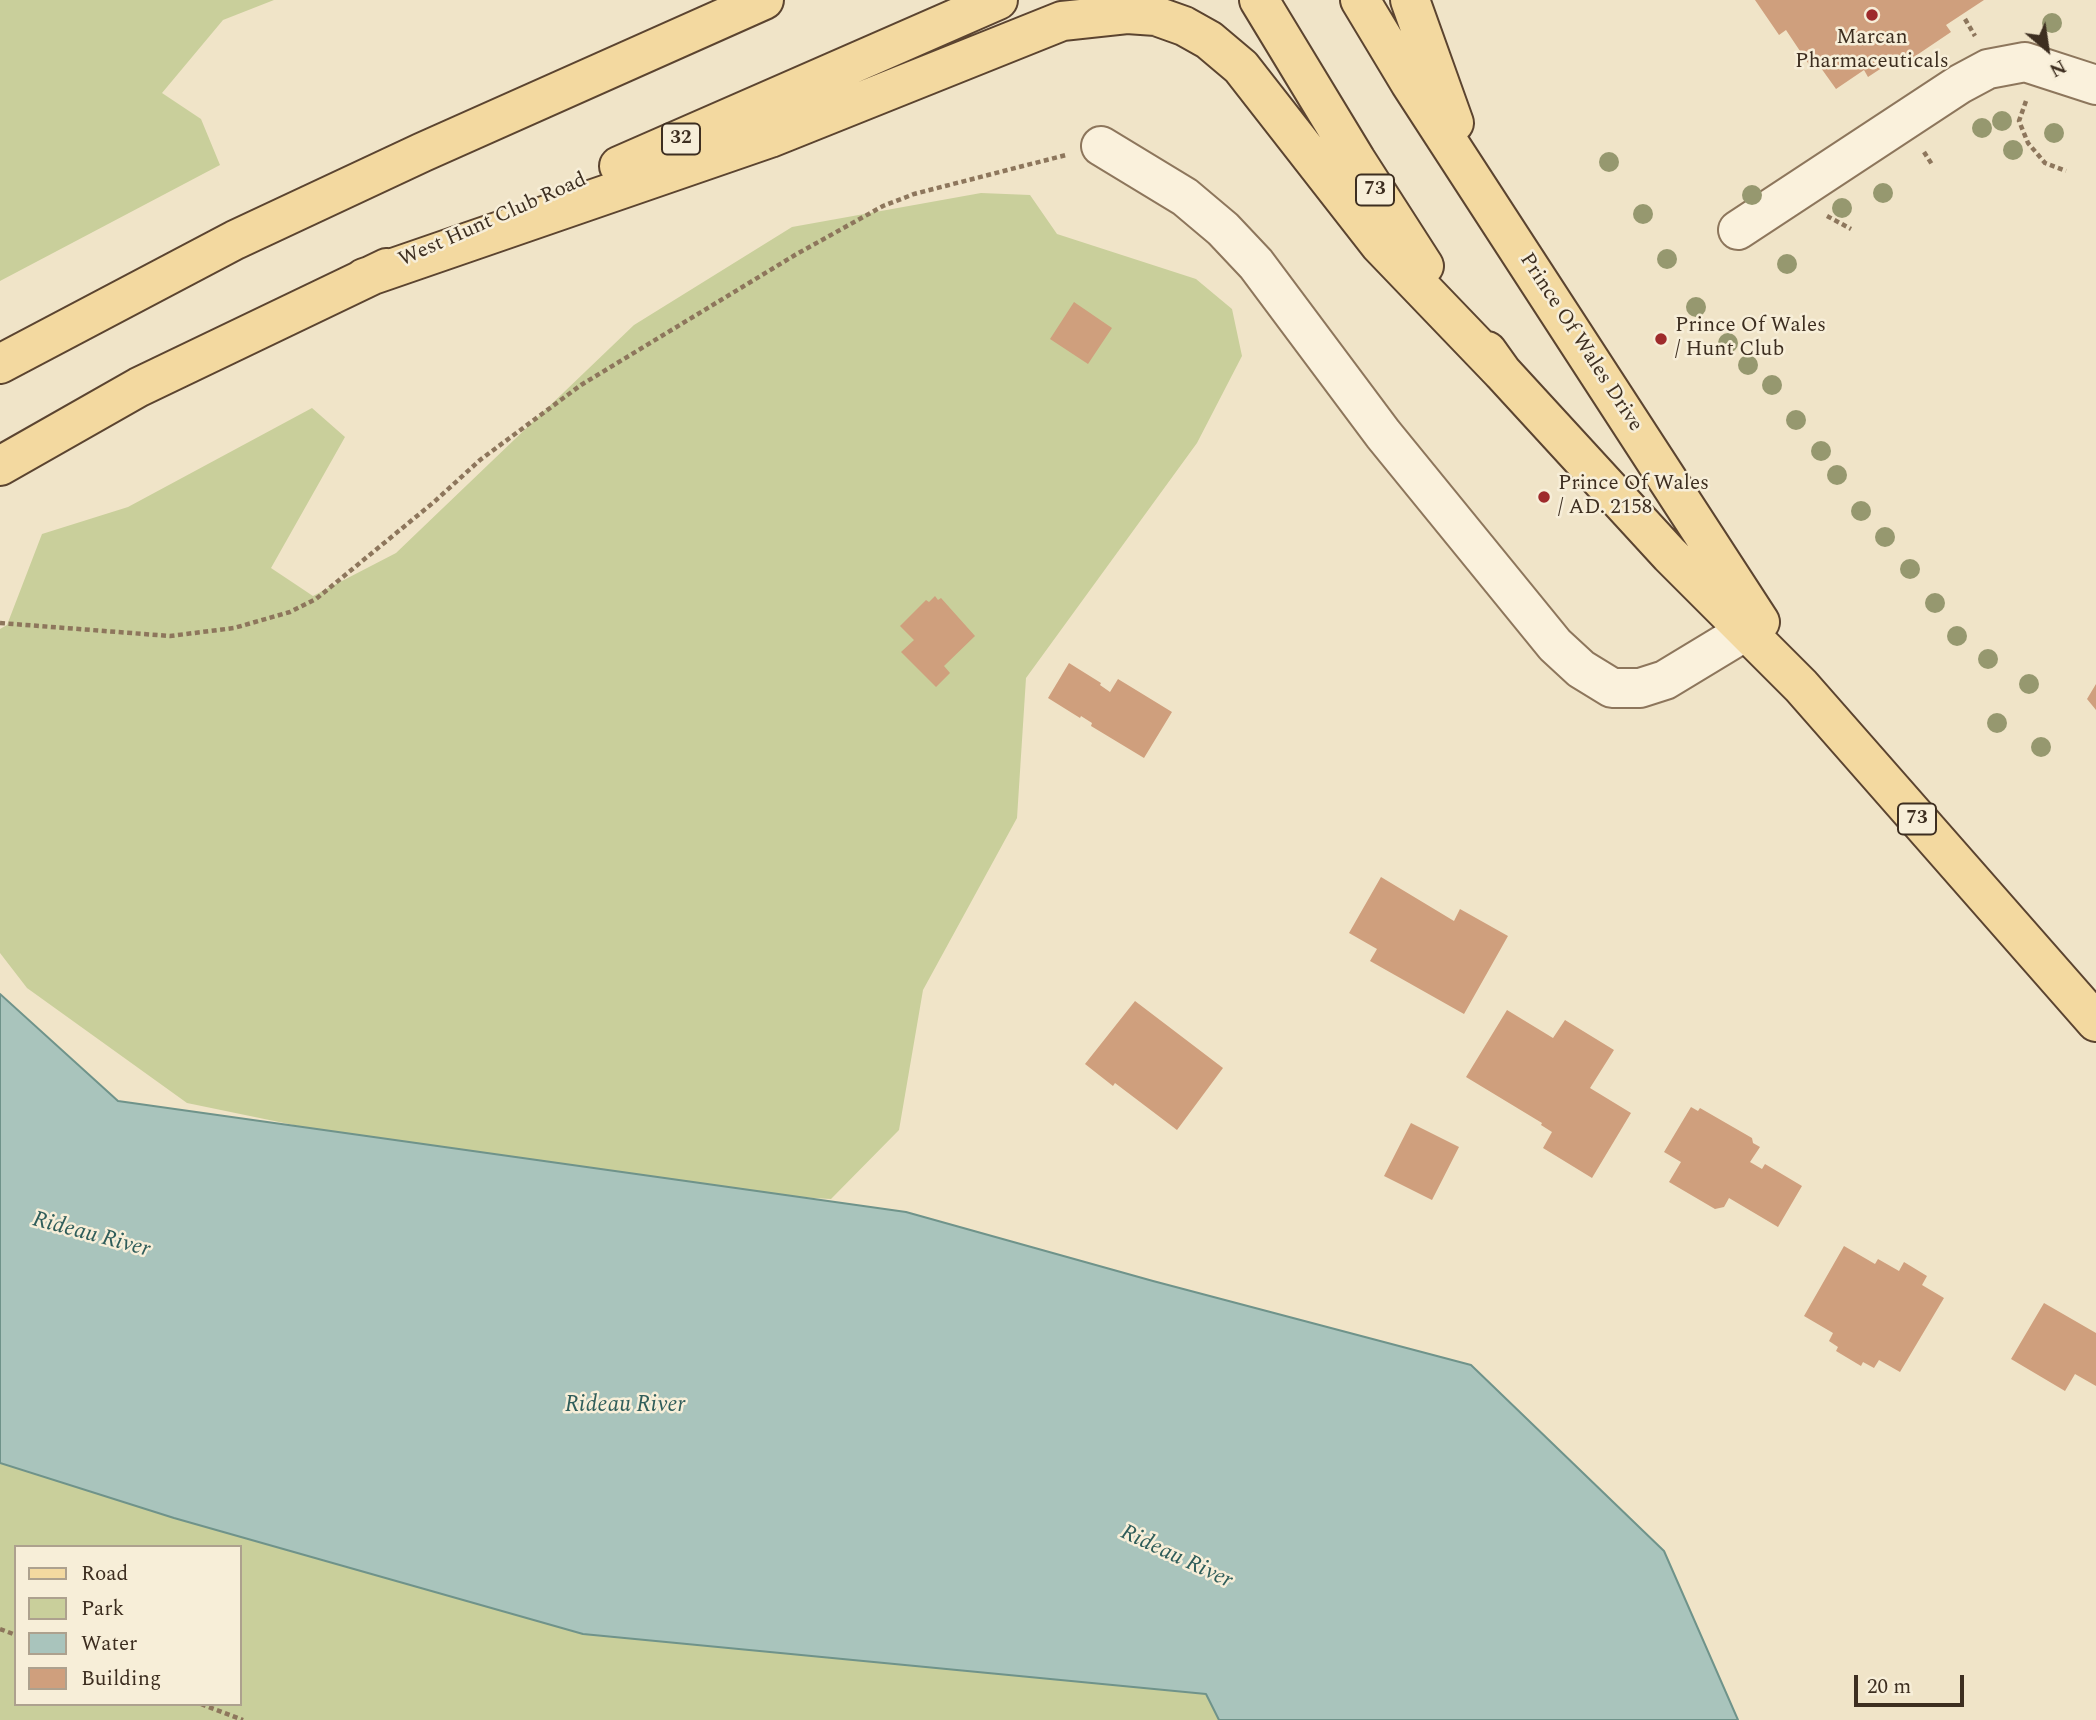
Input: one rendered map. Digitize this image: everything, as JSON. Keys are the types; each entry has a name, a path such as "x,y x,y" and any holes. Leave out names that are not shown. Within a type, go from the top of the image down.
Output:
{"main road":[{"path":"619,65 728,0"},
{"path":"0,363 235,240 764,0"},
{"name":"West Hunt Club Road","path":"0,466 138,387 364,278 998,0"},
{"name":"Prince Of Wales Drive","path":"1259,0 1423,263 1502,372 1670,555 1801,686 2096,1022"},
{"name":"Prince Of Wales Drive","path":"1360,0 1410,83 1801,686"},
{"path":"1410,0 1476,184"},
{"path":"364,278 770,138 1062,21 1127,13 1156,16 1184,26 1241,67 1380,245 1502,372"}],"lane":[{"path":"1738,230 1960,84 1988,69 2025,62 2096,85"},
{"path":"1101,146 1185,197 1223,229 1256,264 1383,434 1555,645 1581,669 1612,688 1640,688 1665,680 1746,631"}],"path":[{"path":"2025,62 2029,90 2019,121 2028,143 2045,163 2066,171"},
{"path":"0,622 170,636 234,628 289,612 316,599 434,502 480,460 581,385 795,255 883,206 914,194 1101,146"},
{"path":"206,1706 243,1720"}],"green space":[{"path":"0,0 274,0 223,20 162,93 201,119 220,165 0,281"},
{"path":"981,193 1030,195 1057,234 1196,279 1232,309 1242,356 1197,443 1026,678 1017,818 923,990 899,1130 831,1199 584,1185 187,1103 27,988 0,953 0,629 7,625 42,534 128,507 312,408 345,437 271,568 313,596 396,553 634,325 792,227"},
{"path":"0,1463 174,1518 583,1634 1206,1694 1219,1720 0,1720"}],"water":[{"name":"Rideau River","path":"0,994 118,1101 906,1212 1471,1365 1664,1551 1738,1720 1219,1720 1206,1694 583,1634 174,1518 0,1463"}],"building":[{"path":"1755,0 1984,0 1946,25 1951,32 1908,61 1903,54 1868,77 1864,70 1836,89 1816,61 1810,66 1786,30 1779,35"},
{"path":"1074,302 1112,328 1088,364 1050,339"},
{"path":"935,596 938,600 941,598 975,636 944,666 950,673 936,687 901,652 914,640 900,626 926,600 929,602"},
{"path":"1069,663 1101,683 1100,685 1110,692 1118,679 1172,712 1144,758 1091,726 1092,723 1081,716 1080,718 1048,698"},
{"path":"2096,684 2096,710 2087,699"},
{"path":"1381,877 1454,921 1460,909 1508,936 1464,1014 1370,961 1377,949 1349,933"},
{"path":"1135,1001 1223,1068 1177,1130 1085,1064"},
{"path":"1507,1010 1553,1038 1565,1020 1614,1050 1590,1088 1631,1113 1592,1178 1543,1148 1552,1132 1541,1125 1542,1123 1466,1077"},
{"path":"1691,1107 1698,1111 1700,1108 1752,1138 1753,1143 1760,1147 1750,1162 1762,1169 1765,1164 1802,1186 1778,1227 1729,1198 1724,1207 1715,1209 1669,1182 1681,1162 1664,1152"},
{"path":"1411,1123 1459,1147 1432,1200 1384,1176"},
{"path":"1844,1246 1875,1264 1878,1259 1899,1271 1904,1262 1927,1276 1922,1285 1944,1298 1900,1372 1879,1360 1874,1368 1863,1362 1861,1366 1836,1351 1838,1347 1829,1341 1833,1333 1804,1316"},
{"path":"2044,1303 2096,1333 2096,1386 2075,1374 2065,1391 2011,1359"}],"place":[{"name":"Marcan Pharmaceuticals","path":"1872,15"},
{"name":"Prince Of Wales / Hunt Club","path":"1661,339"},
{"name":"Prince Of Wales / AD. 2158","path":"1544,497"}]}
